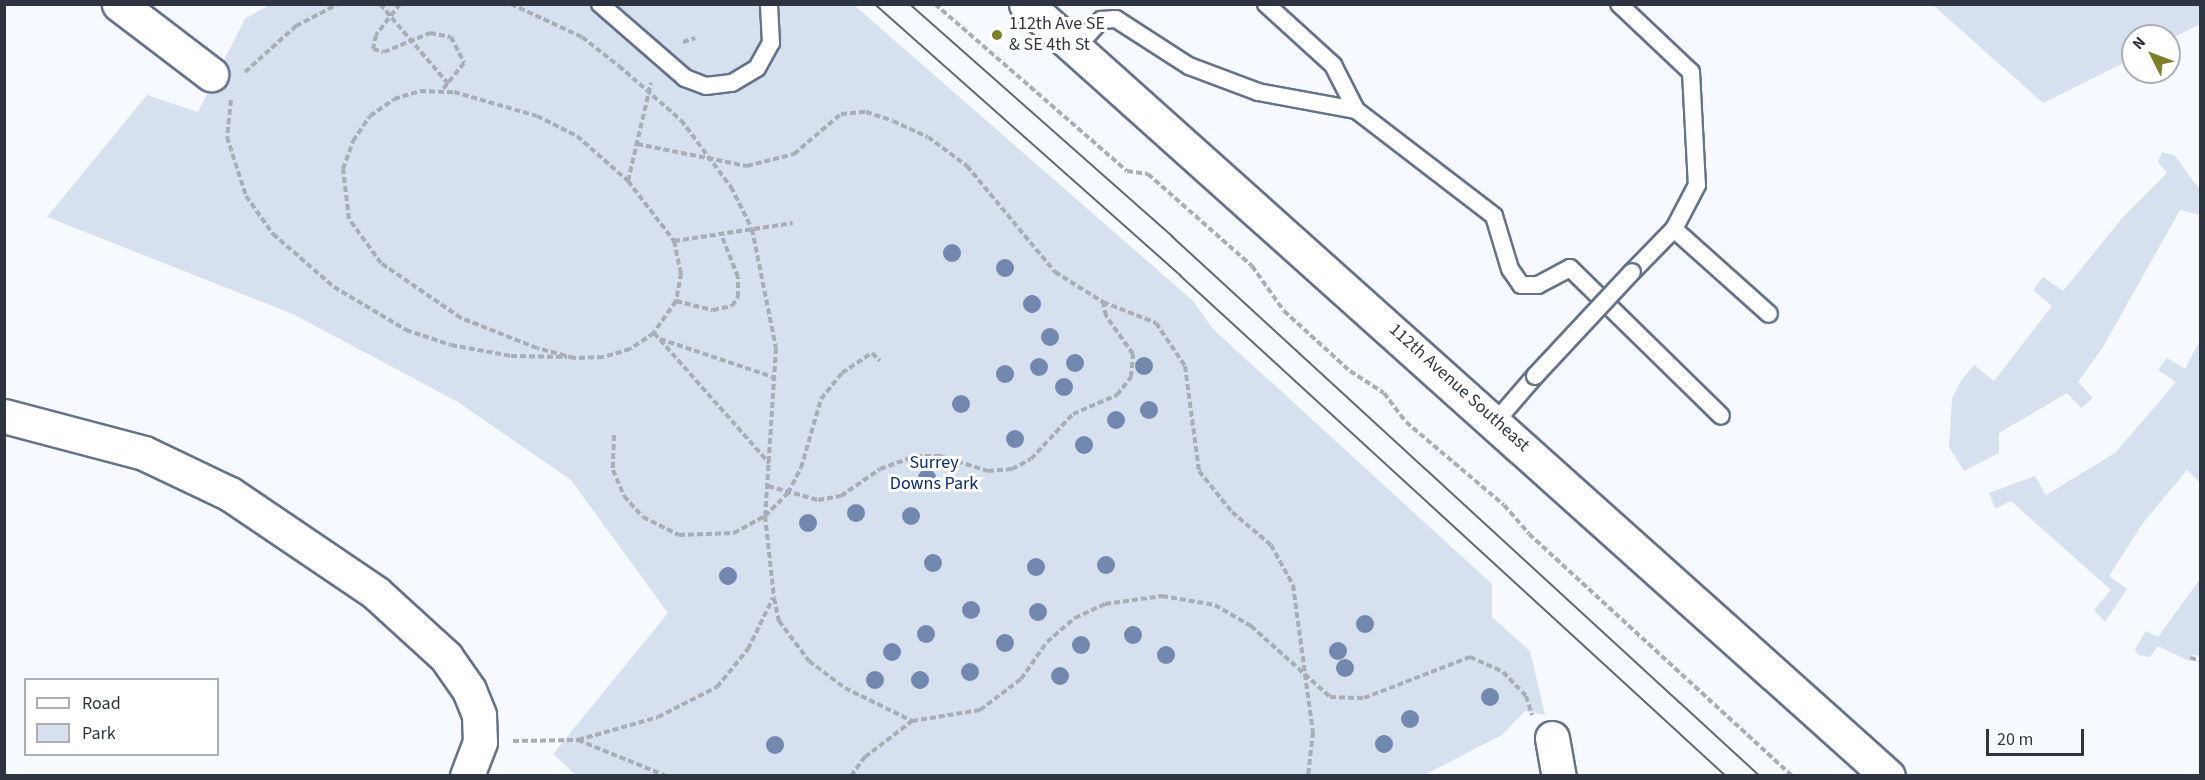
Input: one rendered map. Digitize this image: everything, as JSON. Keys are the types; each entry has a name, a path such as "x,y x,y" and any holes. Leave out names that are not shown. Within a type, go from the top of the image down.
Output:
{"main road":[{"path":"119,4 229,81"},
{"name":"112th Avenue Southeast","path":"1026,4 1497,420 1888,776"},
{"path":"4,416 144,453 230,494 297,535 376,593 446,657 479,715 480,742 467,776"},
{"path":"1552,738 1559,776"}],"lane":[{"path":"600,4 685,78 706,86 732,83 758,68 771,43 769,4"},
{"path":"1266,4 1333,65 1356,110 1494,216 1510,269 1521,285 1538,285 1570,268 1721,416"},
{"path":"1497,420 1535,376 1674,229 1697,185 1691,72 1619,4"},
{"path":"1076,48 1101,20 1116,19 1199,70 1258,92 1356,110"},
{"path":"1674,229 1769,314"}],"path":[{"path":"338,4 296,26 229,81 227,136 246,196 273,234 334,287 406,330 451,345 511,356 574,358 630,350 654,333 676,302 681,273 674,241 628,181 577,136 497,101 442,91 394,99 370,116 353,141 343,169 349,219 381,263 417,291 501,336 574,358"},
{"path":"380,4 454,92"},
{"path":"400,4 392,18 376,35 373,49 384,52 411,40 440,34 459,45 464,63 442,91"},
{"path":"510,4 582,37 681,120 712,159 752,229 767,285 776,378 765,516 774,598 779,621 809,661 845,688 912,721"},
{"path":"935,4 1127,171 1148,174 1252,266 1284,311 1350,371 1384,393 1406,422 1504,505 1529,534 1792,776"},
{"path":"628,181 653,74"},
{"path":"637,144 747,166 794,154 841,114 866,112 893,121 950,151 988,190 1033,251 1103,302 1156,323 1179,353 1199,471 1285,566 1299,608 1313,732 1308,776"},
{"path":"674,241 793,223"},
{"path":"676,302 713,310 732,306 738,297 738,277 721,234"},
{"path":"768,486 818,500 841,496 880,469 916,456 940,456 988,471 1012,469 1031,459 1073,414 1117,395 1131,377 1132,354 1106,316 1103,302"},
{"path":"654,333 770,463"},
{"path":"660,339 776,378"},
{"path":"614,435 610,454 624,496 665,530 713,537 765,516 788,493 801,468 821,399 842,373 866,355 880,361"},
{"path":"851,776 865,757 912,721 980,710 1021,679 1047,642 1076,618 1132,598 1162,596 1215,605 1251,626 1330,697 1364,698 1470,657 1503,672 1526,696 1535,727 1552,738"},
{"path":"480,742 578,740 658,717 717,687 748,649 774,598"},
{"path":"2190,658 2200,660"},
{"path":"578,740 666,776"}],"green space":[{"name":"Surrey Downs Park","path":"269,5 854,5 1193,301 1213,329 1492,584 1492,617 1530,651 1545,715 1525,711 1502,735 1424,775 576,775 553,754 668,613 571,480 458,402 293,314 47,217 147,95 198,112 245,19"},
{"path":"1933,5 2200,5 2200,24 2181,34 2181,24 2121,24 2121,64 2043,103"},
{"path":"2162,152 2175,156 2200,190 2200,215 2180,210 2103,347 2078,382 2093,398 2081,408 2067,393 1999,433 1999,453 1964,471 1949,447 1952,398 1961,381 1974,365 1994,381 2052,306 2033,290 2043,277 2063,291 2124,216 2167,173 2158,162"},
{"path":"2200,340 2200,483 2187,470 2143,523 2109,576 2127,589 2105,622 2094,610 2111,590 2011,501 1995,509 1989,493 2035,476 2046,495 2115,453 2176,382 2158,370 2167,358 2185,369"},
{"path":"2200,579 2200,656 2192,655 2189,661 2158,646 2150,657 2138,655 2135,649 2146,631 2158,637"}],"tram line":[{"path":"875,4 1181,276 1726,776"},
{"path":"910,4 1173,237 1760,776"}],"place":[{"name":"112th Ave SE & SE 4th St","path":"997,35"}]}
